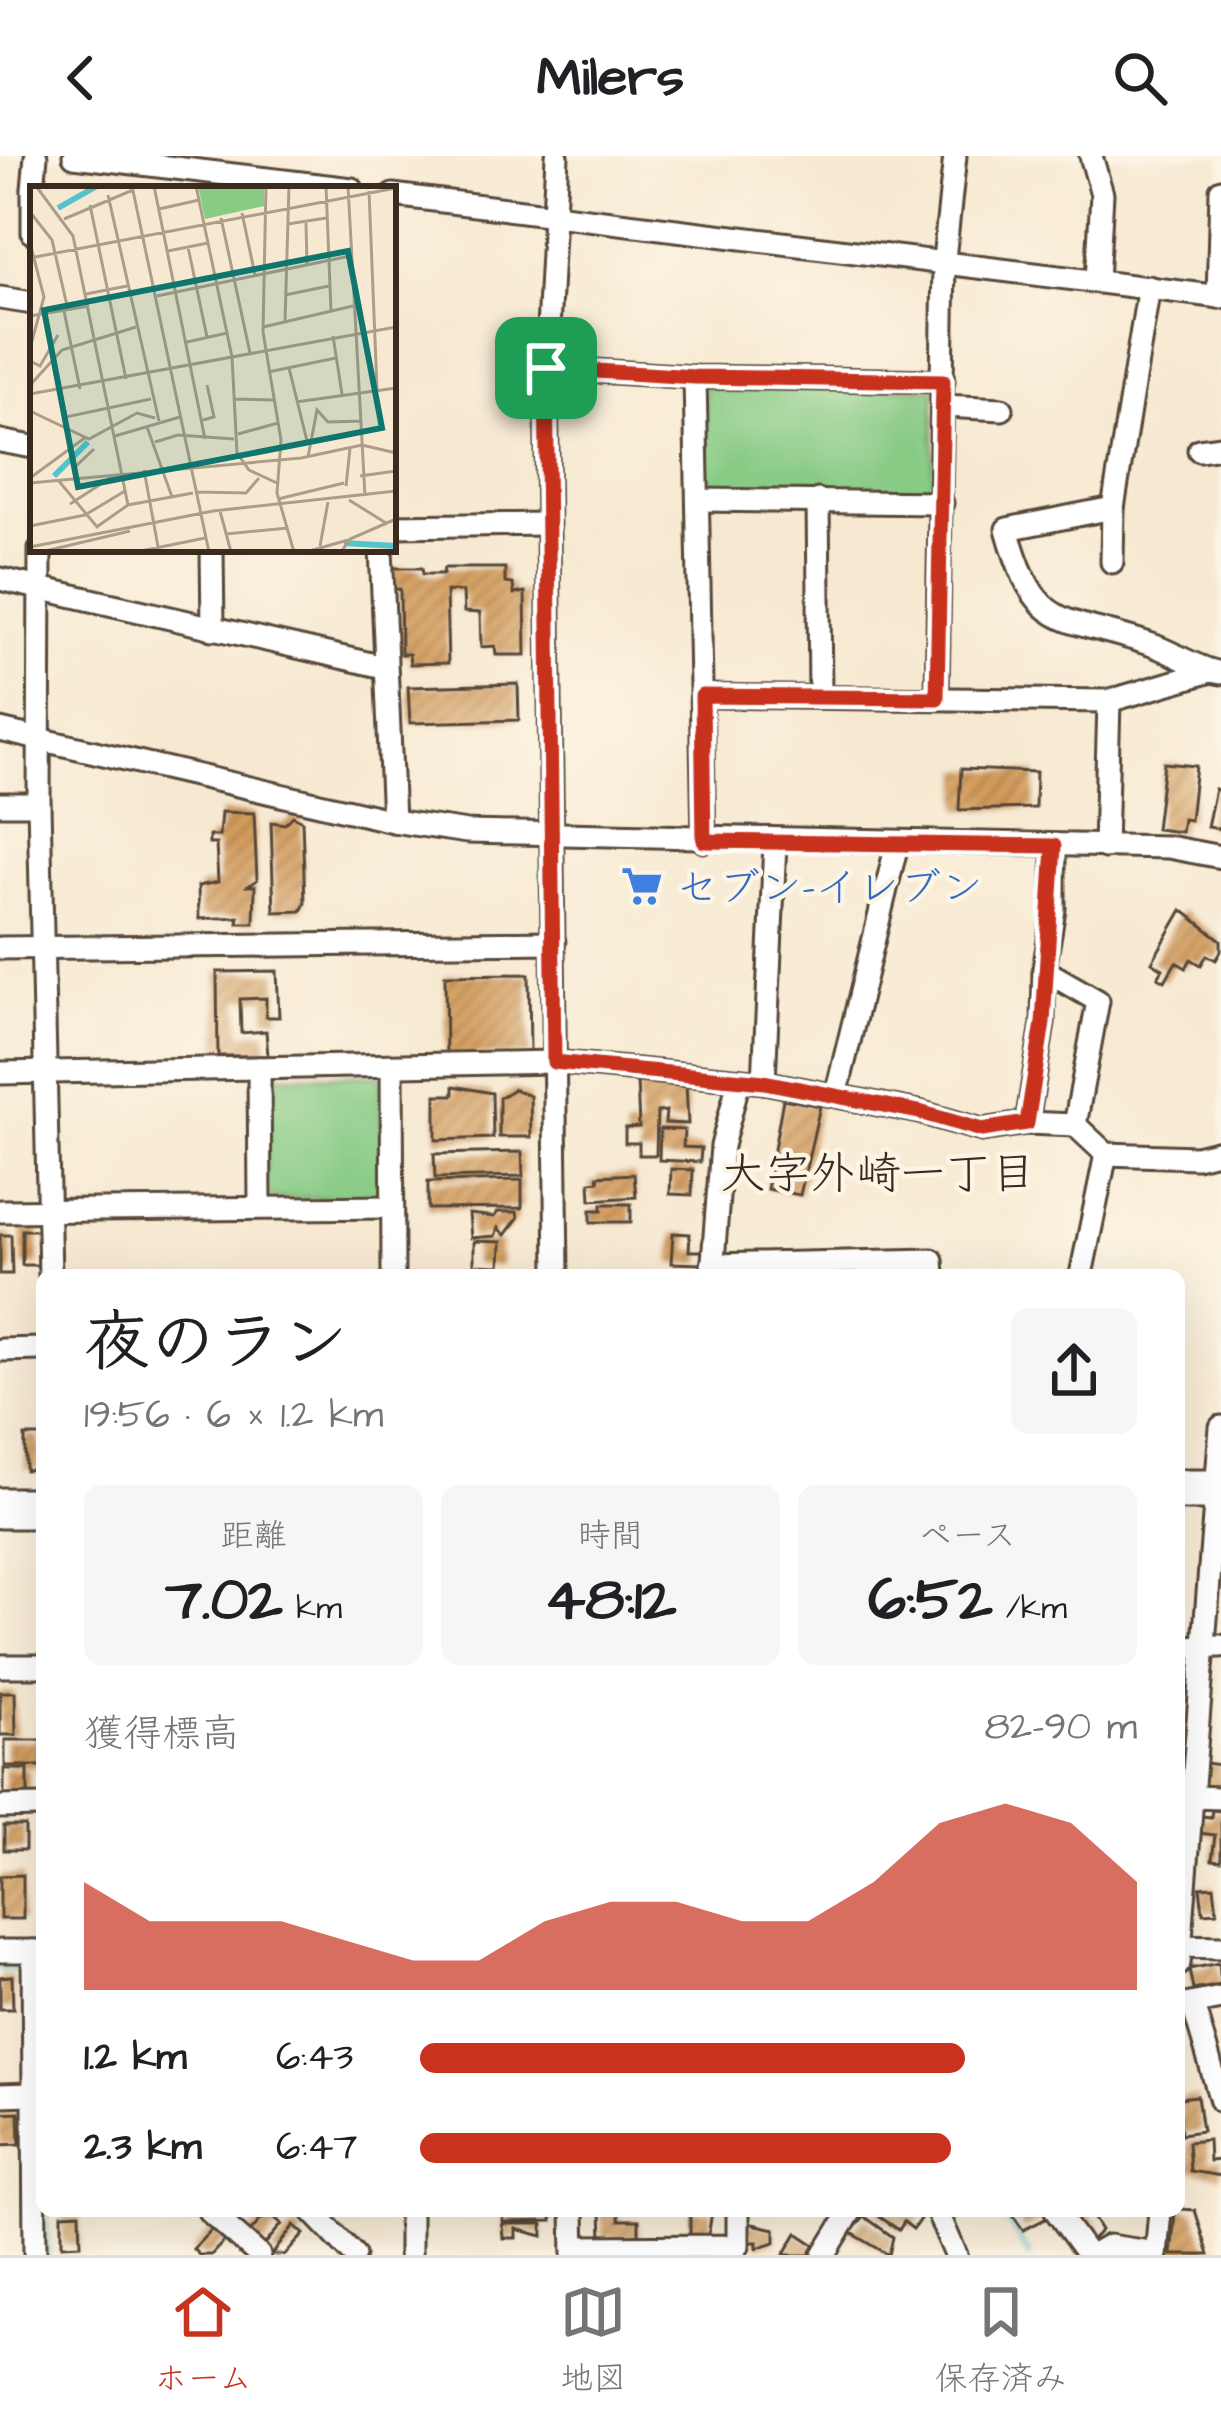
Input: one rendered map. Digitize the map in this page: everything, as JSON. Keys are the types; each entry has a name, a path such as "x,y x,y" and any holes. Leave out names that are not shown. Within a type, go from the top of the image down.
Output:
{"street":[{"path":"33,186 36,156"},
{"path":"74,156 237,164 338,186"},
{"path":"557,156 546,368 557,1269"},
{"path":"937,698 944,259 955,156"},
{"path":"1091,156 1102,194 1097,280"},
{"path":"396,194 1220,297 1221,190"},
{"path":"1112,562 1113,508 1149,287"},
{"path":"0,298 30,303"},
{"path":"546,368 695,377 943,381"},
{"path":"695,377 704,841"},
{"path":"943,406 1002,409"},
{"path":"0,441 30,446"},
{"path":"698,500 942,503"},
{"path":"818,500 820,696"},
{"path":"1113,508 1007,529 1031,594 1047,612 1072,626 1147,644 1216,672"},
{"path":"396,526 546,524"},
{"path":"40,552 39,804 50,1269"},
{"path":"212,552 213,629"},
{"path":"381,552 393,820"},
{"path":"0,579 384,667"},
{"path":"702,696 1109,701 1216,672"},
{"path":"1105,847 1109,701"},
{"path":"0,730 393,820 551,836 1168,847 1221,857"},
{"path":"0,804 39,804"},
{"path":"764,1082 775,843"},
{"path":"836,1095 897,844"},
{"path":"1027,1123 1043,1023 1044,970 1054,909 1054,846"},
{"path":"0,948 554,941"},
{"path":"1044,970 1098,1000 1075,1125"},
{"path":"0,1073 554,1062 764,1082 982,1130 1027,1123 1075,1125 1106,1154 1196,1156 1221,1151"},
{"path":"392,1066 393,1269"},
{"path":"259,1068 260,1207"},
{"path":"712,1269 722,1146 739,1080"},
{"path":"1082,1269 1106,1154"},
{"path":"0,1211 392,1208"},
{"path":"734,1269 932,1260 933,1269"},
{"path":"0,1349 36,1349"},
{"path":"1185,1897 1221,1426"},
{"path":"1185,1482 1218,1490"},
{"path":"1185,1498 1218,1490"},
{"path":"0,1499 36,1499"},
{"path":"0,1517 36,1517"},
{"path":"0,1666 36,1666"},
{"path":"1194,1797 1221,1798"},
{"path":"0,1807 36,1806"},
{"path":"1185,1951 1221,1947"},
{"path":"0,1952 36,1951"},
{"path":"36,1987 30,2094 36,2116"},
{"path":"1221,1998 1186,2006 1221,2101"},
{"path":"0,2096 30,2094"},
{"path":"35,2255 36,2188"},
{"path":"216,2217 259,2255"},
{"path":"318,2217 354,2255"},
{"path":"410,2217 410,2255"},
{"path":"574,2217 574,2251 746,2250 739,2217"},
{"path":"824,2255 847,2217"},
{"path":"940,2217 956,2255"},
{"path":"1061,2217 1091,2255 1108,2246 1156,2254 1159,2217"}],"green space":[{"path":"704,386 935,388 933,494 703,491"},
{"path":"271,1075 381,1075 385,1190 379,1197 274,1199 265,1193 264,1083"}],"building":[{"path":"392,568 443,574 444,568 505,568 505,583 513,584 514,594 525,592 526,655 496,655 495,646 481,647 480,613 464,612 463,592 446,591 448,663 410,664 409,654 401,654 400,589 394,589"},
{"path":"518,684 519,720 410,723 408,687"},
{"path":"1164,763 1196,766 1190,820 1183,819 1181,832 1156,829"},
{"path":"961,769 1036,772 1035,808 959,810"},
{"path":"1215,789 1221,791 1221,829 1207,827"},
{"path":"221,812 254,813 257,880 248,886 255,886 254,923 238,923 239,917 199,919 198,886 218,882 216,844 209,844 209,836 219,836"},
{"path":"293,816 302,821 305,903 301,911 274,912 271,822 285,824"},
{"path":"1182,910 1221,940 1221,951 1216,960 1207,955 1201,965 1191,959 1186,968 1176,962 1165,981 1158,977 1163,969 1152,962"},
{"path":"277,971 279,1017 266,1017 266,998 240,999 241,1033 266,1031 268,1056 218,1056 217,972"},
{"path":"529,974 530,1055 446,1056 445,975"},
{"path":"637,1080 686,1083 688,1124 665,1123 666,1111 657,1112 656,1155 639,1155 639,1143 625,1143 625,1128 639,1127"},
{"path":"454,1086 492,1093 493,1138 436,1140 436,1095 454,1095"},
{"path":"514,1089 530,1096 531,1137 499,1137 499,1098"},
{"path":"783,1099 820,1106 800,1195 767,1189"},
{"path":"660,1129 684,1130 683,1147 701,1148 700,1162 659,1160"},
{"path":"522,1152 523,1176 435,1178 434,1154"},
{"path":"671,1169 693,1170 692,1195 670,1194"},
{"path":"634,1174 636,1197 591,1200 590,1182 599,1181 598,1176"},
{"path":"522,1180 522,1208 428,1209 428,1182"},
{"path":"602,1204 631,1204 631,1222 591,1222 591,1210 602,1210"},
{"path":"498,1212 517,1212 518,1218 505,1235 498,1228 495,1236 471,1238 469,1214 494,1217"},
{"path":"22,1230 39,1230 39,1265 22,1265"},
{"path":"673,1233 690,1234 689,1251 702,1251 702,1264 671,1263"},
{"path":"0,1235 11,1235 12,1274 0,1274"},
{"path":"474,1241 501,1242 500,1266 474,1265"},
{"path":"25,1436 36,1436 36,1469 25,1470"},
{"path":"0,1692 15,1692 16,1735 0,1735"},
{"path":"5,1740 36,1740 36,1766 5,1766"},
{"path":"1205,1763 1221,1765 1221,1790 1203,1788"},
{"path":"4,1769 28,1769 28,1796 4,1797"},
{"path":"1212,1810 1221,1811 1221,1861 1212,1860 1215,1835 1199,1833 1201,1816 1211,1817"},
{"path":"4,1826 25,1826 25,1850 4,1850"},
{"path":"23,1875 23,1919 0,1919 0,1876"},
{"path":"1214,1886 1217,1912 1203,1913 1200,1887"},
{"path":"1219,1963 1221,1985 1193,1990 1189,1969"},
{"path":"12,1976 13,2009 0,2009 0,1977"},
{"path":"1197,2096 1202,2131 1185,2133 1185,2097"},
{"path":"19,2112 20,2144 0,2145 0,2113"},
{"path":"1208,2140 1209,2161 1221,2160 1221,2176 1190,2171 1188,2142"},
{"path":"1185,2209 1195,2210 1209,2255 1171,2255 1175,2217 1185,2217"},
{"path":"62,2217 80,2217 81,2244 62,2245"},
{"path":"263,2217 276,2217 282,2224 261,2249 246,2237"},
{"path":"503,2217 552,2217 552,2221 503,2222"},
{"path":"601,2217 639,2220 639,2238 602,2238"},
{"path":"690,2217 711,2217 708,2238 690,2238"},
{"path":"865,2217 893,2237 889,2255 850,2232"},
{"path":"880,2217 921,2217 913,2229 904,2222 899,2230"},
{"path":"1014,2217 1047,2217 1047,2218 1023,2230"},
{"path":"1072,2217 1093,2217 1101,2230 1089,2243"},
{"path":"748,2223 775,2229 775,2242 757,2248 757,2242 746,2242"},
{"path":"502,2224 543,2224 543,2236 516,2229 516,2238 503,2238"},
{"path":"294,2225 304,2234 285,2255 272,2255"},
{"path":"215,2226 227,2238 211,2255 199,2255 193,2249"},
{"path":"797,2233 815,2245 809,2255 784,2255"}],"waterway":[{"path":"0,1969 21,1969"},
{"path":"46,2217 47,2255"},
{"path":"1006,2217 1029,2255"}],"place":[{"name":"セブン-イレブン","path":"642,886"}],"district":[{"name":"大字外崎一丁目","path":"878,1172"}],"route":[{"path":"546,368 695,377 943,381 937,698 702,696 704,841 1054,846 1054,909 1044,970 1043,1023 1027,1123 982,1130 919,1112 764,1082 554,1062 546,368"}]}
